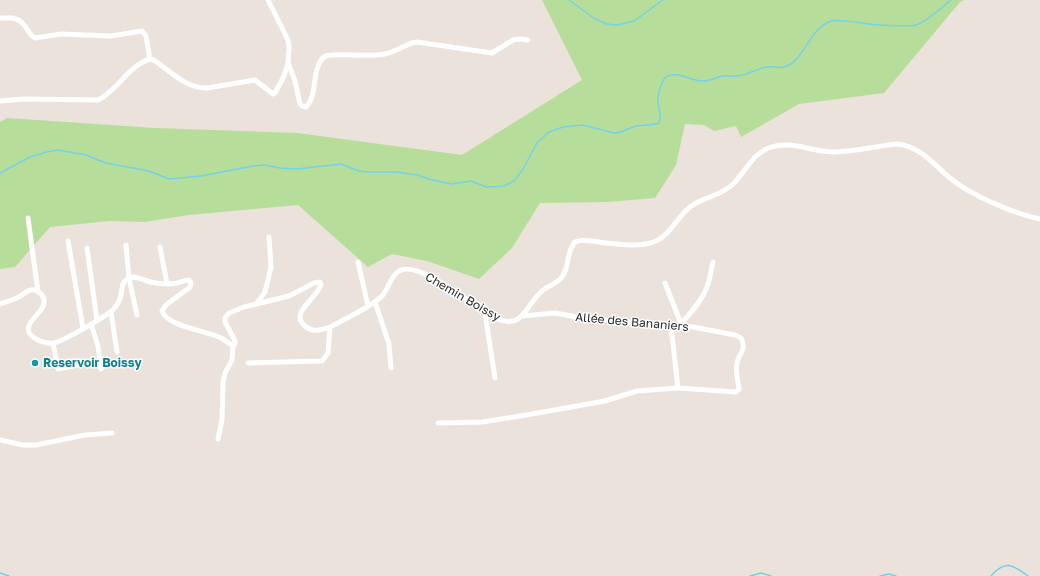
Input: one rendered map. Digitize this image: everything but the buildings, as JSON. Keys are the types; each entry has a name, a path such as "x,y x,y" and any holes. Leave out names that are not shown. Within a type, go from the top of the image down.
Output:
{"street":[{"path":"0,18 12,18 19,20 35,38 61,34 111,36 142,31 146,36 150,59 192,86 206,88 255,80 273,94 277,92 288,63 289,48 288,40 268,0"},
{"path":"288,63 295,81 300,104 306,106 310,100 318,64 325,56 385,54 417,42 492,53 513,40 528,40"},
{"path":"0,100 98,100 105,96 135,67 150,59"},
{"path":"522,316 541,291 562,277 567,267 570,250 575,242 584,240 614,244 645,244 655,242 668,232 691,206 729,187 762,151 780,145 834,152 898,144 907,145 921,152 947,176 966,189 1020,214 1040,219"},
{"path":"28,218 38,292"},
{"path":"256,304 265,292 270,271 269,237"},
{"path":"68,241 83,328"},
{"path":"126,245 129,278 137,315"},
{"path":"160,247 167,284"},
{"path":"87,248 97,320"},
{"path":"358,262 368,306"},
{"path":"682,325 701,300 705,292 713,262"},
{"name":"Chemin Boissy","path":"233,346 235,342 226,325 225,318 229,313 256,304 289,296 314,283 320,282 320,289 303,309 300,314 300,320 310,329 321,330 330,327 375,302 385,292 391,280 398,272 411,269 436,280 485,313 505,322 515,321 522,316"},
{"path":"0,304 18,297 30,290 38,292 42,295 44,304 41,311 31,322 29,331 31,335 41,342 53,343 91,324 110,312 119,301 126,279 137,278 167,284 180,283 187,280 191,283 190,287 166,305 163,309 163,313 166,317 196,330 220,337 233,346 232,360 225,373 223,382 222,420 218,439"},
{"path":"665,283 682,325"},
{"path":"375,302 389,344 391,368"},
{"path":"110,312 117,352"},
{"path":"485,313 495,378"},
{"name":"Allée des Bananiers","path":"522,316 555,313 593,320 622,321 671,326 682,325 735,335 741,338 744,348 737,362 738,391 678,388"},
{"path":"91,324 98,346 101,368"},
{"path":"438,422 490,421 605,401 638,391 678,388 671,326"},
{"path":"248,363 322,361 328,353 330,327"},
{"path":"53,343 58,369 86,362"},
{"path":"0,440 23,445 36,445 85,435 112,432"}],"green space":[{"path":"542,0 964,0 960,2 884,93 799,104 741,137 736,126 714,131 704,125 685,124 676,165 655,198 607,202 540,203 512,248 479,279 427,261 392,254 368,267 298,205 189,215 144,222 109,221 50,227 15,267 0,269 0,122 7,118 155,128 297,133 462,155 582,80"}],"waterway":[{"path":"569,0 595,19 607,24 617,25 634,21 663,0"},
{"path":"0,173 30,157 58,150 86,155 106,163 149,171 169,179 201,176 264,165 297,169 341,164 359,171 396,172 418,175 428,179 451,184 471,181 486,187 504,186 514,181 523,169 537,143 549,132 563,127 583,125 617,133 636,126 659,123 661,117 658,105 659,92 664,79 670,75 679,75 698,81 705,81 722,76 741,75 766,67 784,67 796,60 817,31 823,25 831,21 842,20 889,26 916,25 929,18 951,0"},
{"path":"991,576 1001,567 1005,566 1018,569 1028,576"},
{"path":"0,573 9,576"},
{"path":"750,576 761,573 771,576"},
{"path":"880,576 889,574 896,576"}],"place":[{"name":"Reservoir Boissy","path":"35,363"}]}
